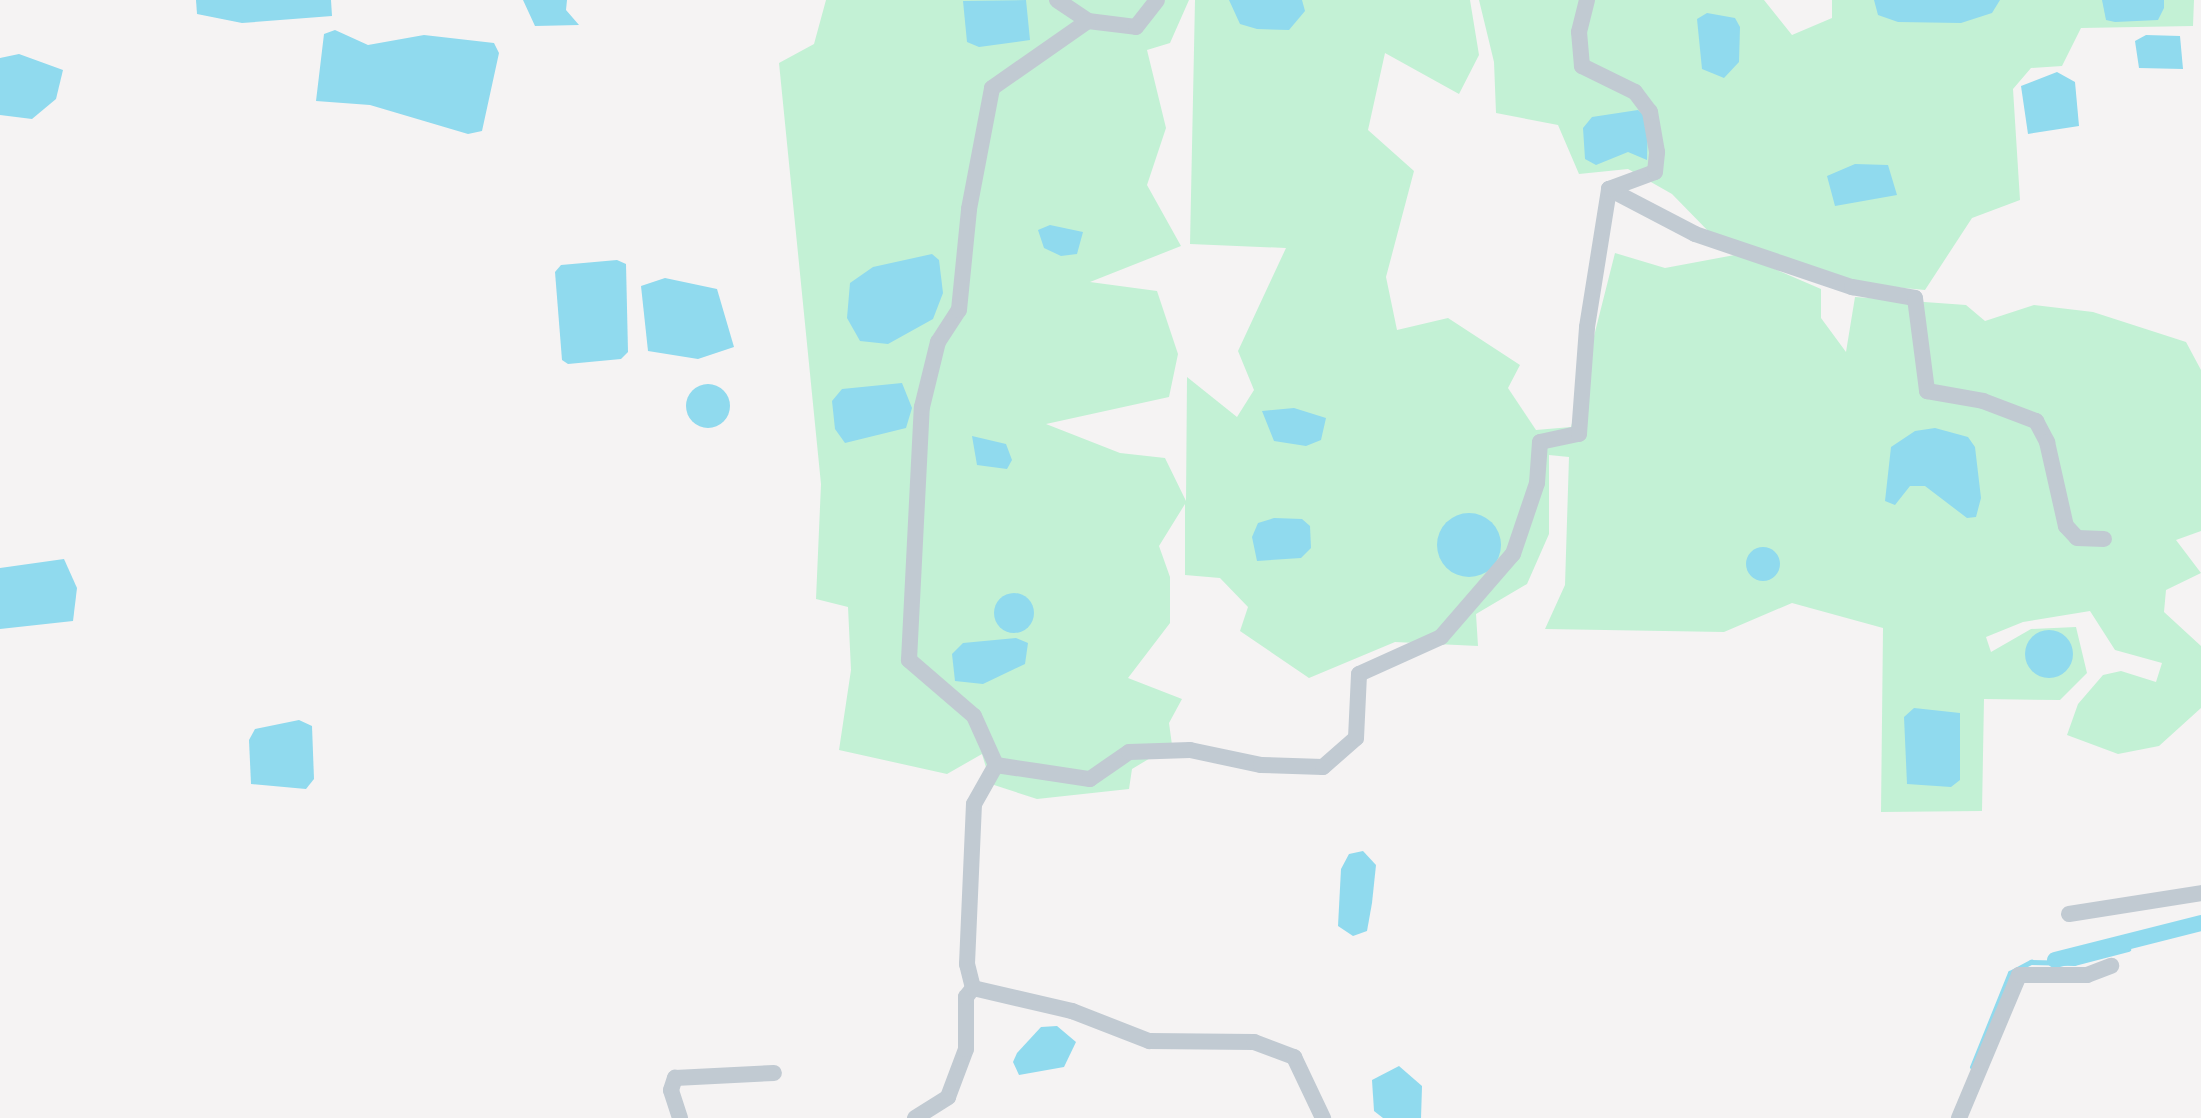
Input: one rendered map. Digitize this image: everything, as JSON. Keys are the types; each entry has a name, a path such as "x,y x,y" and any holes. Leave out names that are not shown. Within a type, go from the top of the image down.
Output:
{"street":[{"path":"1057,0 1088,21 1136,27 1157,0"},
{"path":"1587,0 1579,32 1582,66 1635,92 1650,113 1657,152 1654,172 1609,189"},
{"path":"996,765 974,716 909,660 922,407 938,342 959,310 969,209 992,88 1088,21"},
{"path":"996,765 1090,779 1129,752 1189,750 1261,765 1323,767 1356,738 1359,674 1441,637 1513,554 1537,483 1540,442 1579,434 1587,327 1609,189"},
{"path":"1609,189 1695,234 1852,287 1915,298 1927,391 1983,401 2036,421 2047,442 2066,526 2077,538 2104,539"},
{"path":"973,988 967,964 974,804 996,765"},
{"path":"2069,914 2201,893"},
{"path":"1959,1118 2019,975 2087,975 2111,967"},
{"path":"915,1118 948,1097 966,1049 966,996 973,988"},
{"path":"973,988 1072,1011 1149,1041 1254,1042 1294,1057 1323,1118"},
{"path":"680,1118 671,1090 675,1078 774,1073"}],"green space":[{"path":"826,0 1189,0 1170,43 1147,50 1166,128 1147,185 1181,246 1090,282 1157,291 1178,354 1169,397 1046,424 1120,453 1165,458 1186,501 1187,377 1237,417 1254,390 1238,351 1286,248 1190,244 1195,0 1470,0 1479,55 1459,94 1385,53 1368,130 1414,171 1386,277 1397,330 1448,318 1520,365 1508,388 1536,430 1571,427 1615,253 1665,268 1740,254 1821,289 1821,318 1846,352 1855,297 1966,305 1985,321 2034,305 2093,312 2186,342 2201,370 2201,531 2176,540 2201,573 2166,590 2164,612 2201,646 2201,708 2159,746 2118,754 2067,735 2078,704 2103,675 2121,671 2156,682 2162,663 2115,650 2090,611 2023,622 1986,637 1991,652 2031,629 2076,627 2087,673 2060,700 1984,699 1982,811 1881,812 1883,628 1792,603 1724,632 1545,629 1565,585 1569,457 1549,455 1549,534 1527,584 1476,614 1478,646 1395,642 1309,678 1240,631 1248,607 1220,578 1185,575 1185,504 1159,546 1170,577 1170,623 1128,678 1182,699 1169,723 1172,745 1132,769 1129,789 1037,799 991,784 982,754 947,774 839,750 851,670 848,607 816,599 821,484 779,63 814,44"},
{"path":"1479,0 1764,0 1792,35 1832,18 1832,0 2194,0 2193,26 2081,28 2062,66 2031,68 2013,89 2020,200 1972,218 1925,290 1851,283 1713,236 1672,194 1628,169 1579,174 1558,125 1496,113 1494,62"}],"water":[{"path":"196,0 331,0 332,16 242,23 197,14"},
{"path":"523,0 567,0 566,10 579,25 535,26"},
{"path":"1026,0 1030,40 979,47 967,42 963,1"},
{"path":"1229,0 1302,0 1305,11 1289,30 1257,29 1240,24"},
{"path":"1874,0 2000,0 1992,13 1961,23 1898,22 1878,15"},
{"path":"2102,0 2164,0 2164,8 2158,20 2115,22 2106,20"},
{"path":"1707,13 1735,18 1740,27 1739,62 1724,78 1702,69 1697,19"},
{"path":"335,30 368,45 424,35 494,43 499,53 482,131 468,134 370,105 316,101 324,34"},
{"path":"2146,35 2180,36 2183,69 2139,68 2135,41"},
{"path":"19,54 63,70 56,99 32,119 0,115 0,58"},
{"path":"2057,72 2075,82 2079,126 2028,134 2021,86"},
{"path":"1638,110 1648,119 1647,160 1628,152 1596,165 1585,159 1583,128 1592,117"},
{"path":"1855,164 1888,165 1897,195 1835,206 1827,176"},
{"path":"1050,225 1083,232 1077,254 1061,256 1044,248 1038,230"},
{"path":"932,254 939,260 943,293 933,319 888,344 860,341 847,318 850,283 873,267"},
{"path":"617,260 626,264 628,352 621,359 568,364 562,360 555,272 561,265"},
{"path":"665,278 717,289 734,347 698,359 648,351 641,286"},
{"path":"902,383 912,408 906,428 845,443 835,429 832,401 842,389"},
{"path":"708,384 723,391 730,406 723,421 708,428 693,421 686,406 693,391"},
{"path":"1294,408 1326,418 1321,440 1306,446 1274,441 1262,411"},
{"path":"1935,428 1968,437 1975,447 1981,498 1976,517 1967,518 1925,486 1910,486 1895,505 1885,501 1891,447 1915,431"},
{"path":"972,436 1006,444 1012,460 1007,469 977,465"},
{"path":"1469,513 1487,519 1495,527 1501,545 1495,563 1487,571 1469,577 1451,571 1443,563 1437,545 1443,527 1451,519"},
{"path":"1274,518 1302,519 1310,526 1311,548 1301,558 1257,561 1252,537 1258,523"},
{"path":"1763,547 1775,552 1780,564 1775,576 1763,581 1751,576 1746,564 1751,552"},
{"path":"64,559 77,588 73,621 0,629 0,568"},
{"path":"1014,593 1028,599 1034,613 1028,627 1014,633 1000,627 994,613 1000,599"},
{"path":"2049,630 2066,637 2073,654 2066,671 2049,678 2032,671 2025,654 2032,637"},
{"path":"1016,638 1028,643 1025,664 983,684 955,681 952,654 963,643"},
{"path":"1914,708 1960,713 1960,780 1951,787 1907,784 1904,717"},
{"path":"299,720 312,726 314,779 306,789 251,784 249,740 255,729"},
{"path":"1363,851 1376,865 1372,903 1367,931 1353,936 1338,926 1341,869 1349,854"},
{"path":"1057,1026 1076,1042 1064,1067 1019,1075 1013,1062 1017,1053 1041,1027"},
{"path":"1399,1066 1422,1086 1421,1118 1383,1118 1374,1111 1372,1080"}],"waterway":[{"path":"2055,960 2201,923"},
{"path":"1972,1067 2010,973 2031,962 2074,963 2128,949"}]}
